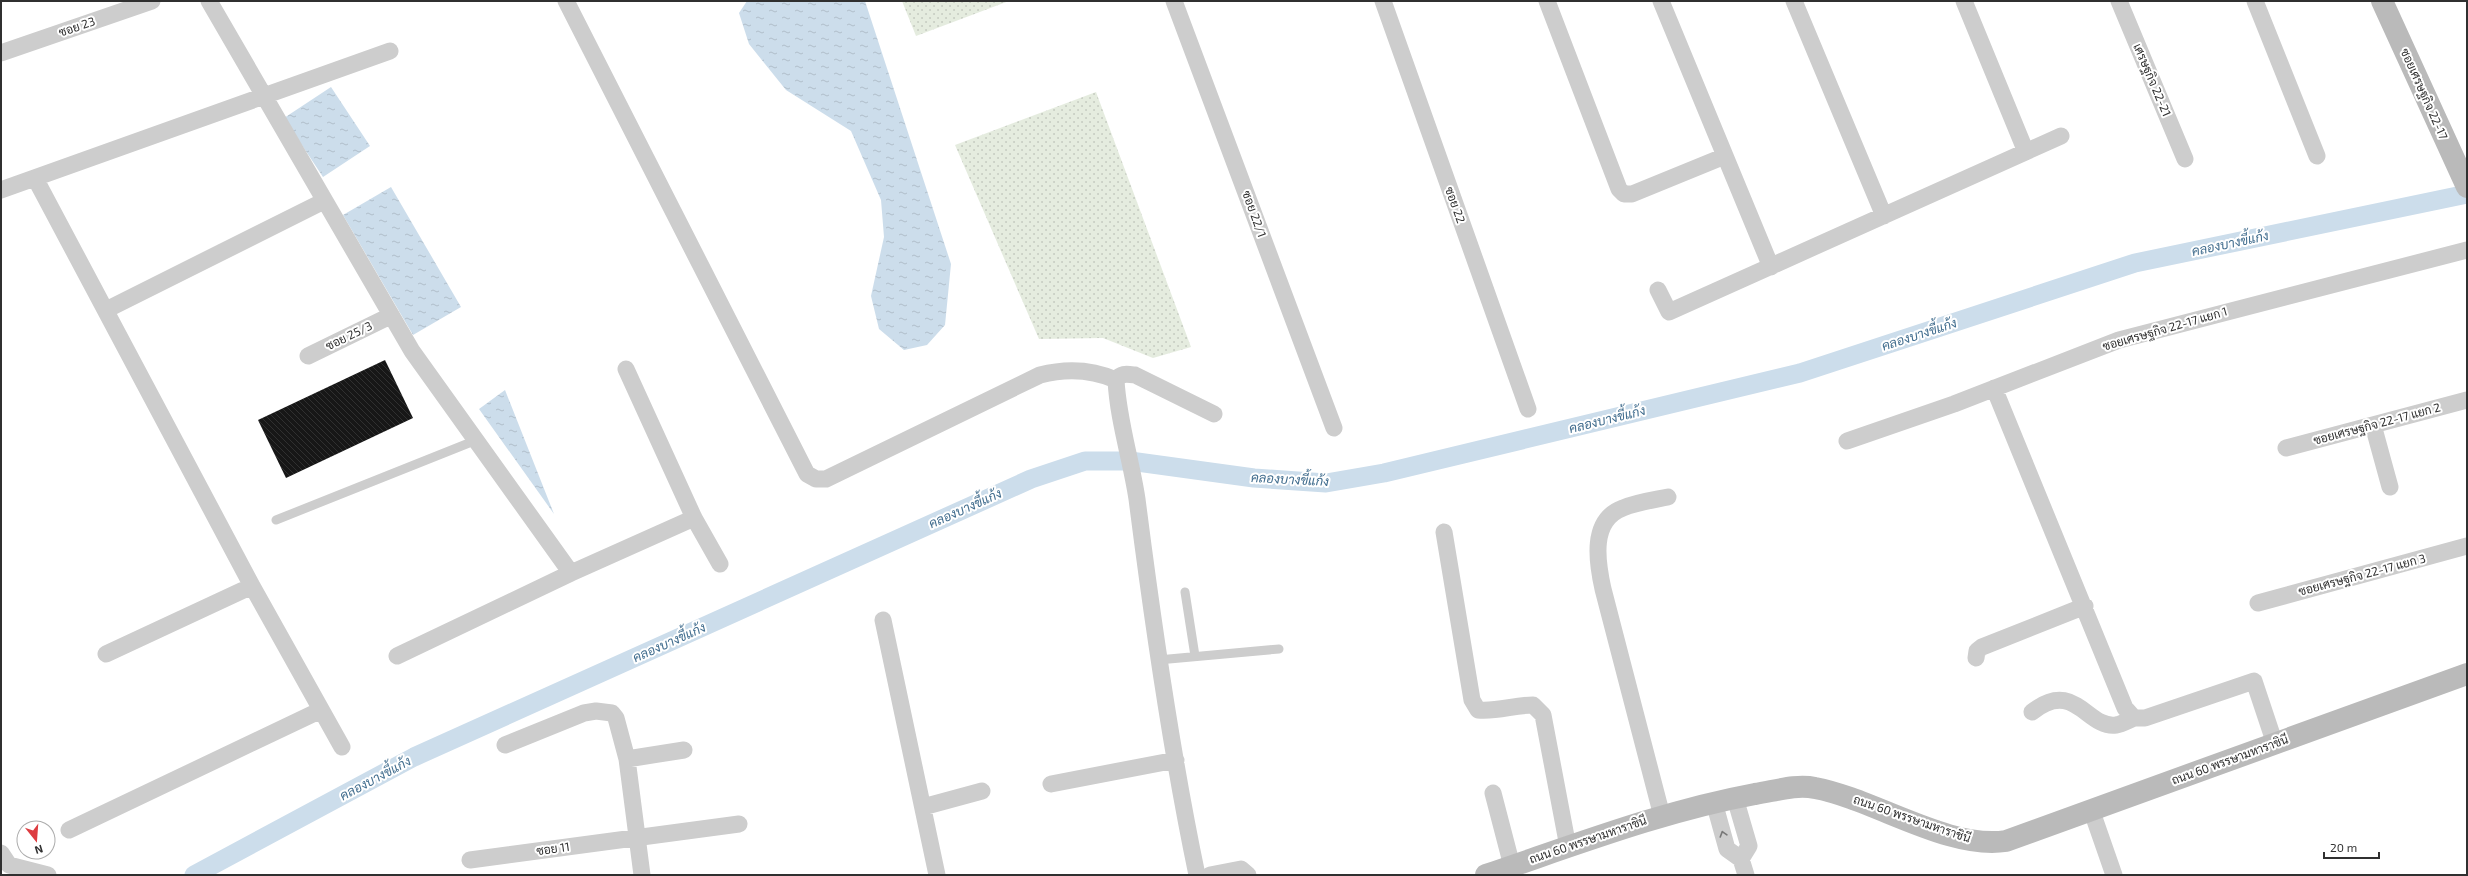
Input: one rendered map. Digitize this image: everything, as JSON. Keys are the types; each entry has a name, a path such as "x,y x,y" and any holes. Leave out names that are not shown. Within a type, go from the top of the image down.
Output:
{"street":[{"name":"ซอย 23","path":"1,53 152,1"},
{"path":"208,1 390,316 474,441 571,573"},
{"path":"566,1 807,474 816,479 826,479 1040,375 1057,370 1080,370 1093,372 1116,380"},
{"name":"ซอย 22/1","path":"1174,1 1334,428"},
{"name":"ซอย 22","path":"1382,1 1528,409"},
{"path":"1547,1 1619,189 1624,194 1632,194 1725,156"},
{"path":"1660,1 1771,267"},
{"path":"1794,1 1884,216"},
{"path":"1964,1 2026,152"},
{"name":"เศรษฐกิจ 22-21","path":"2119,1 2185,159"},
{"path":"2255,1 2317,156"},
{"name":"ซอยเศรษฐกิจ 22-17","path":"2382,1 2467,187"},
{"path":"1,190 390,51"},
{"path":"1658,290 1668,312 2060,136"},
{"path":"34,178 106,310 252,586 342,747"},
{"path":"106,310 324,201"},
{"name":"ซอยเศรษฐกิจ 22-17 แยก 1","path":"1847,441 1994,388 2119,340 2467,250"},
{"name":"ซอย 25/3","path":"308,356 390,316"},
{"path":"626,369 694,518 720,564"},
{"path":"1116,380 1125,374 1134,375 1214,414"},
{"path":"1116,380 1123,428 1132,464 1158,660 1197,875"},
{"path":"1994,388 2085,606 2125,708 2134,718"},
{"name":"ซอยเศรษฐกิจ 22-17 แยก 2","path":"2286,448 2467,400"},
{"path":"2373,425 2390,487"},
{"path":"1662,816 1602,589 1598,568 1598,544 1601,529 1607,517 1622,508 1668,497"},
{"path":"397,656 571,573 694,518"},
{"path":"1444,532 1472,700 1478,710 1493,712 1521,705 1533,704 1543,715 1568,847"},
{"name":"ซอยเศรษฐกิจ 22-17 แยก 3","path":"2258,603 2467,546"},
{"path":"106,654 252,586"},
{"path":"1976,658 1977,651 1982,647 2085,606"},
{"path":"883,620 937,875"},
{"name":"ถนน 60 พรรษามหาราชินี","path":"1499,873 1568,847 1662,816 1714,802 1796,787 1814,787 1849,797 1963,839 1991,843 2021,836 2091,809 2467,674"},
{"path":"2032,712 2044,703 2058,700 2076,704 2105,724 2117,725 2134,718 2144,718 2254,682 2275,744"},
{"path":"69,830 321,710"},
{"path":"505,745 584,713 605,710 612,713 616,718 627,759 642,875"},
{"path":"627,759 684,750"},
{"path":"1051,784 1176,760"},
{"path":"923,807 982,791"},
{"path":"1493,793 1499,873"},
{"path":"1735,798 1749,846 1744,867"},
{"path":"1714,802 1728,848 1744,867"},
{"path":"2091,809 2114,875"},
{"name":"ซอย 11","path":"470,860 739,824"},
{"path":"1,853 9,865 48,875"},
{"path":"1210,875 1241,869 1248,875"}],"lane":[{"path":"276,520 474,441"},
{"path":"1186,592 1195,656"},
{"path":"1158,660 1279,649"}],"shaded area":[{"path":"902,1 1009,1 916,36"},
{"path":"1096,92 1191,347 1153,358 1103,338 1039,339 955,145"}],"water":[{"path":"747,1 865,1 951,264 945,325 927,345 904,350 879,329 871,296 884,237 881,200 851,131 786,90 749,44 739,13"},
{"path":"331,87 370,146 323,177 284,118"},
{"path":"391,187 461,307 413,335 343,215"},
{"path":"505,390 554,514 479,409"}],"building":[{"path":"385,360 413,418 286,478 258,420"}],"waterway":[{"name":"คลองบางขี้แก้ง","path":"194,875 414,757 1031,479 1085,461 1130,461 1254,478 1326,483 1384,473 1800,373 2135,263 2467,194"}]}
